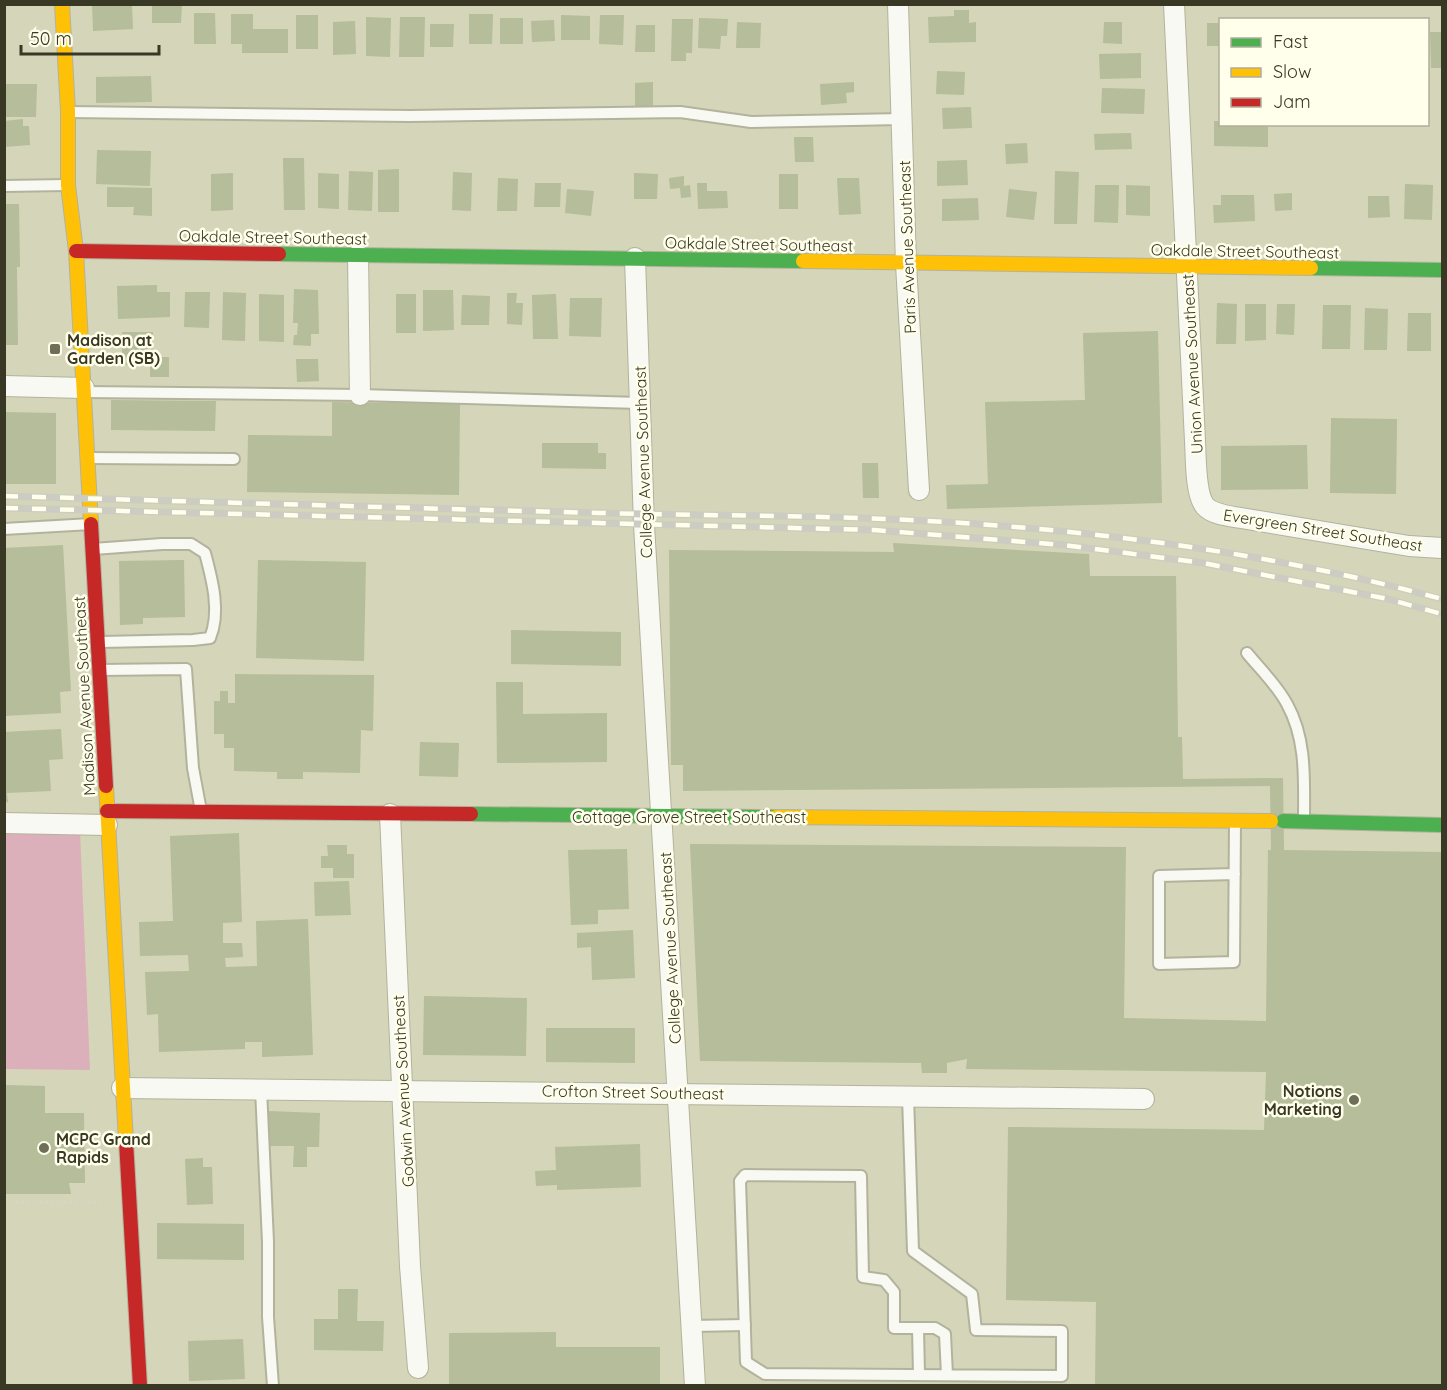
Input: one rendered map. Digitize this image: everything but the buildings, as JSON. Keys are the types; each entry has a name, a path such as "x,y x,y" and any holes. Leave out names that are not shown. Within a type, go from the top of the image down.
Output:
{"street":[{"name":"Madison Avenue Southeast","path":"62,4 68,112 68,185 76,251 140,1386"},
{"name":"Paris Avenue Southeast","path":"898,4 906,264 919,490"},
{"name":"Union Avenue Southeast","path":"1174,4 1199,491 1206,506"},
{"name":"Oakdale Street Southeast","path":"76,251 1443,270"},
{"path":"358,255 360,395"},
{"name":"College Avenue Southeast","path":"635,258 644,525 695,1386"},
{"path":"4,386 84,390"},
{"name":"Evergreen Street Southeast","path":"1206,506 1218,513 1241,518 1408,546 1443,548"},
{"name":"Cottage Grove Street Southeast","path":"4,823 201,812 1304,821 1443,825"},
{"name":"Godwin Avenue Southeast","path":"390,814 410,1266 418,1368"},
{"name":"Crofton Street Southeast","path":"122,1088 1144,1099"}],"lane":[{"path":"68,112 386,116 680,112 751,122 902,119"},
{"path":"4,186 68,185"},
{"path":"84,390 640,403"},
{"path":"87,458 234,459"},
{"path":"4,529 91,524"},
{"path":"93,549 191,544 205,553 212,579 215,626 210,638 98,642"},
{"path":"1247,653 1287,703 1299,735 1304,764 1304,821"},
{"path":"99,670 186,669 193,768 201,812"},
{"path":"1235,821 1235,874 1234,962 1159,964 1159,876 1235,874"},
{"path":"261,1089 268,1242 268,1317 273,1386"},
{"path":"908,1096 913,1251 972,1294 976,1330 1062,1331 1062,1376 765,1374 746,1362 740,1181 745,1175 861,1176 862,1277 884,1280 894,1293 894,1328 935,1328 945,1334 947,1375"},
{"path":"692,1326 745,1325"},
{"path":"918,1328 919,1375"}],"path":[{"path":"4,1202 104,1203"}],"shaded area":[{"path":"5,829 80,831 90,1070 5,1069"}],"railway":[{"path":"4,496 852,518 977,524 1094,535 1211,550 1385,584 1442,599"},
{"path":"4,508 874,530 1064,545 1203,563 1388,599 1442,614"}],"traffic: fast":[{"path":"279,254 803,261"},
{"path":"1311,268 1442,270"},
{"path":"471,814 776,817"},
{"path":"1283,821 1442,825"}],"traffic: slow":[{"path":"62,4 68,112 68,185 76,251 91,524"},
{"path":"803,261 1311,268"},
{"path":"106,786 126,1141"},
{"path":"776,817 1271,821"}],"traffic: jam":[{"path":"76,251 279,254"},
{"path":"91,524 106,786"},
{"path":"107,811 471,814"},
{"path":"126,1141 140,1386"}],"place":[{"name":"Madison at Garden (SB)","path":"55,349"},
{"name":"Notions Marketing","path":"1354,1100"},
{"name":"MCPC Grand Rapids","path":"44,1148"}]}
